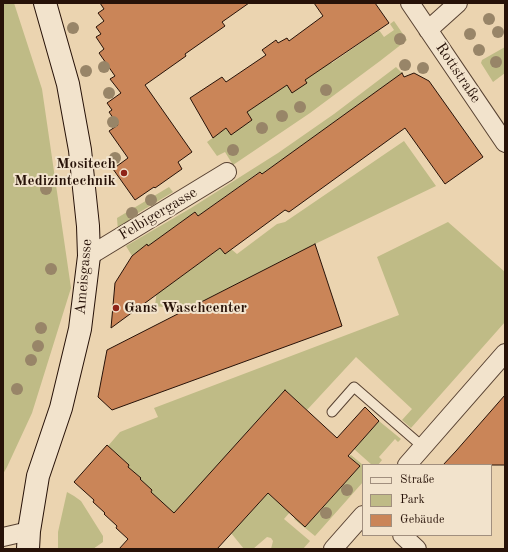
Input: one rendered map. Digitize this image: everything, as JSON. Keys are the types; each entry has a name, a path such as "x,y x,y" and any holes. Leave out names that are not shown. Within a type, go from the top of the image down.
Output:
{"main road":[{"name":"Ameisgasse","path":"28,540 38,476 61,408 80,329 89,256 88,226 80,150 68,84 45,3"}],"street":[{"name":"Rottstraße","path":"410,3 505,143"},
{"path":"428,30 458,3"},
{"name":"Felbigergasse","path":"89,256 227,172"},
{"path":"408,464 505,354"},
{"path":"333,549 362,516"},
{"path":"403,536 417,549"},
{"path":"3,537 28,540"}],"lane":[{"path":"332,412 354,388 422,447"}],"green space":[{"path":"3,3 14,3 42,89 71,288 32,413 3,474"},
{"path":"394,21 407,40 310,113 233,165 225,152 217,156 207,142 226,128 231,134 252,120 247,112 287,85 292,93 306,83 305,80 312,75 308,70 329,60 332,63 379,30 384,37 394,30 390,24"},
{"path":"505,47 505,73 493,82 481,63 482,60"},
{"path":"396,67 402,73 262,174 259,172 198,216 195,212 148,246 147,244 132,256 126,246 191,208 278,153 334,114"},
{"path":"404,141 436,186 315,244 186,310 155,306 157,289 174,282 220,248 225,253 231,249 237,254 277,224 285,222"},
{"path":"169,187 173,192 130,218 129,225 118,231 117,218"},
{"path":"448,222 505,272 505,322 411,428 402,420 412,409 356,357 307,410 285,390 173,515 151,492 140,479 141,478 128,467 129,465 108,446 120,432 158,417 154,408 399,315 377,257"},
{"path":"379,421 401,439 398,442 395,439 379,457 382,460 379,464 371,464 354,449"},
{"path":"351,455 362,464 362,483 315,536 294,519 295,518 306,526 360,466 349,456"},
{"path":"67,492 81,501 103,536 103,542 93,549 58,549 58,532"},
{"path":"268,493 290,512 284,519 310,541 303,549 271,549 273,541 271,538 267,537 253,549 244,549 231,533"}],"building":[{"path":"100,3 249,3 222,22 225,26 185,54 186,56 145,85 192,152 178,162 182,169 135,200 113,169 128,158 109,131 118,125 109,112 112,110 107,103 121,93 110,79 115,76 99,53 104,49 96,37 101,34 96,27 104,21 98,13 104,9"},
{"path":"314,3 375,3 389,23 305,80 307,83 292,93 287,85 247,112 252,120 231,135 226,128 213,138 190,98 222,77 226,82 266,55 262,50 276,40 278,43 287,38 289,41 323,16"},
{"path":"402,73 404,77 414,73 429,81 483,157 445,184 405,128 289,212 285,210 225,254 220,248 111,328 115,283 132,256 147,244 148,246 195,212 198,216 260,172 262,174"},
{"path":"315,244 342,326 112,410 98,397 107,350"},
{"path":"285,390 337,438 365,407 379,421 348,456 360,466 305,527 268,493 217,549 119,549 128,539 93,502 94,500 74,482 107,445 129,465 128,467 152,490 151,492 174,513"},
{"path":"505,395 505,465 444,464"}],"place":[{"name":"Mositech Medizintechnik","path":"124,173"},
{"name":"Gans Waschcenter","path":"116,308"}]}
